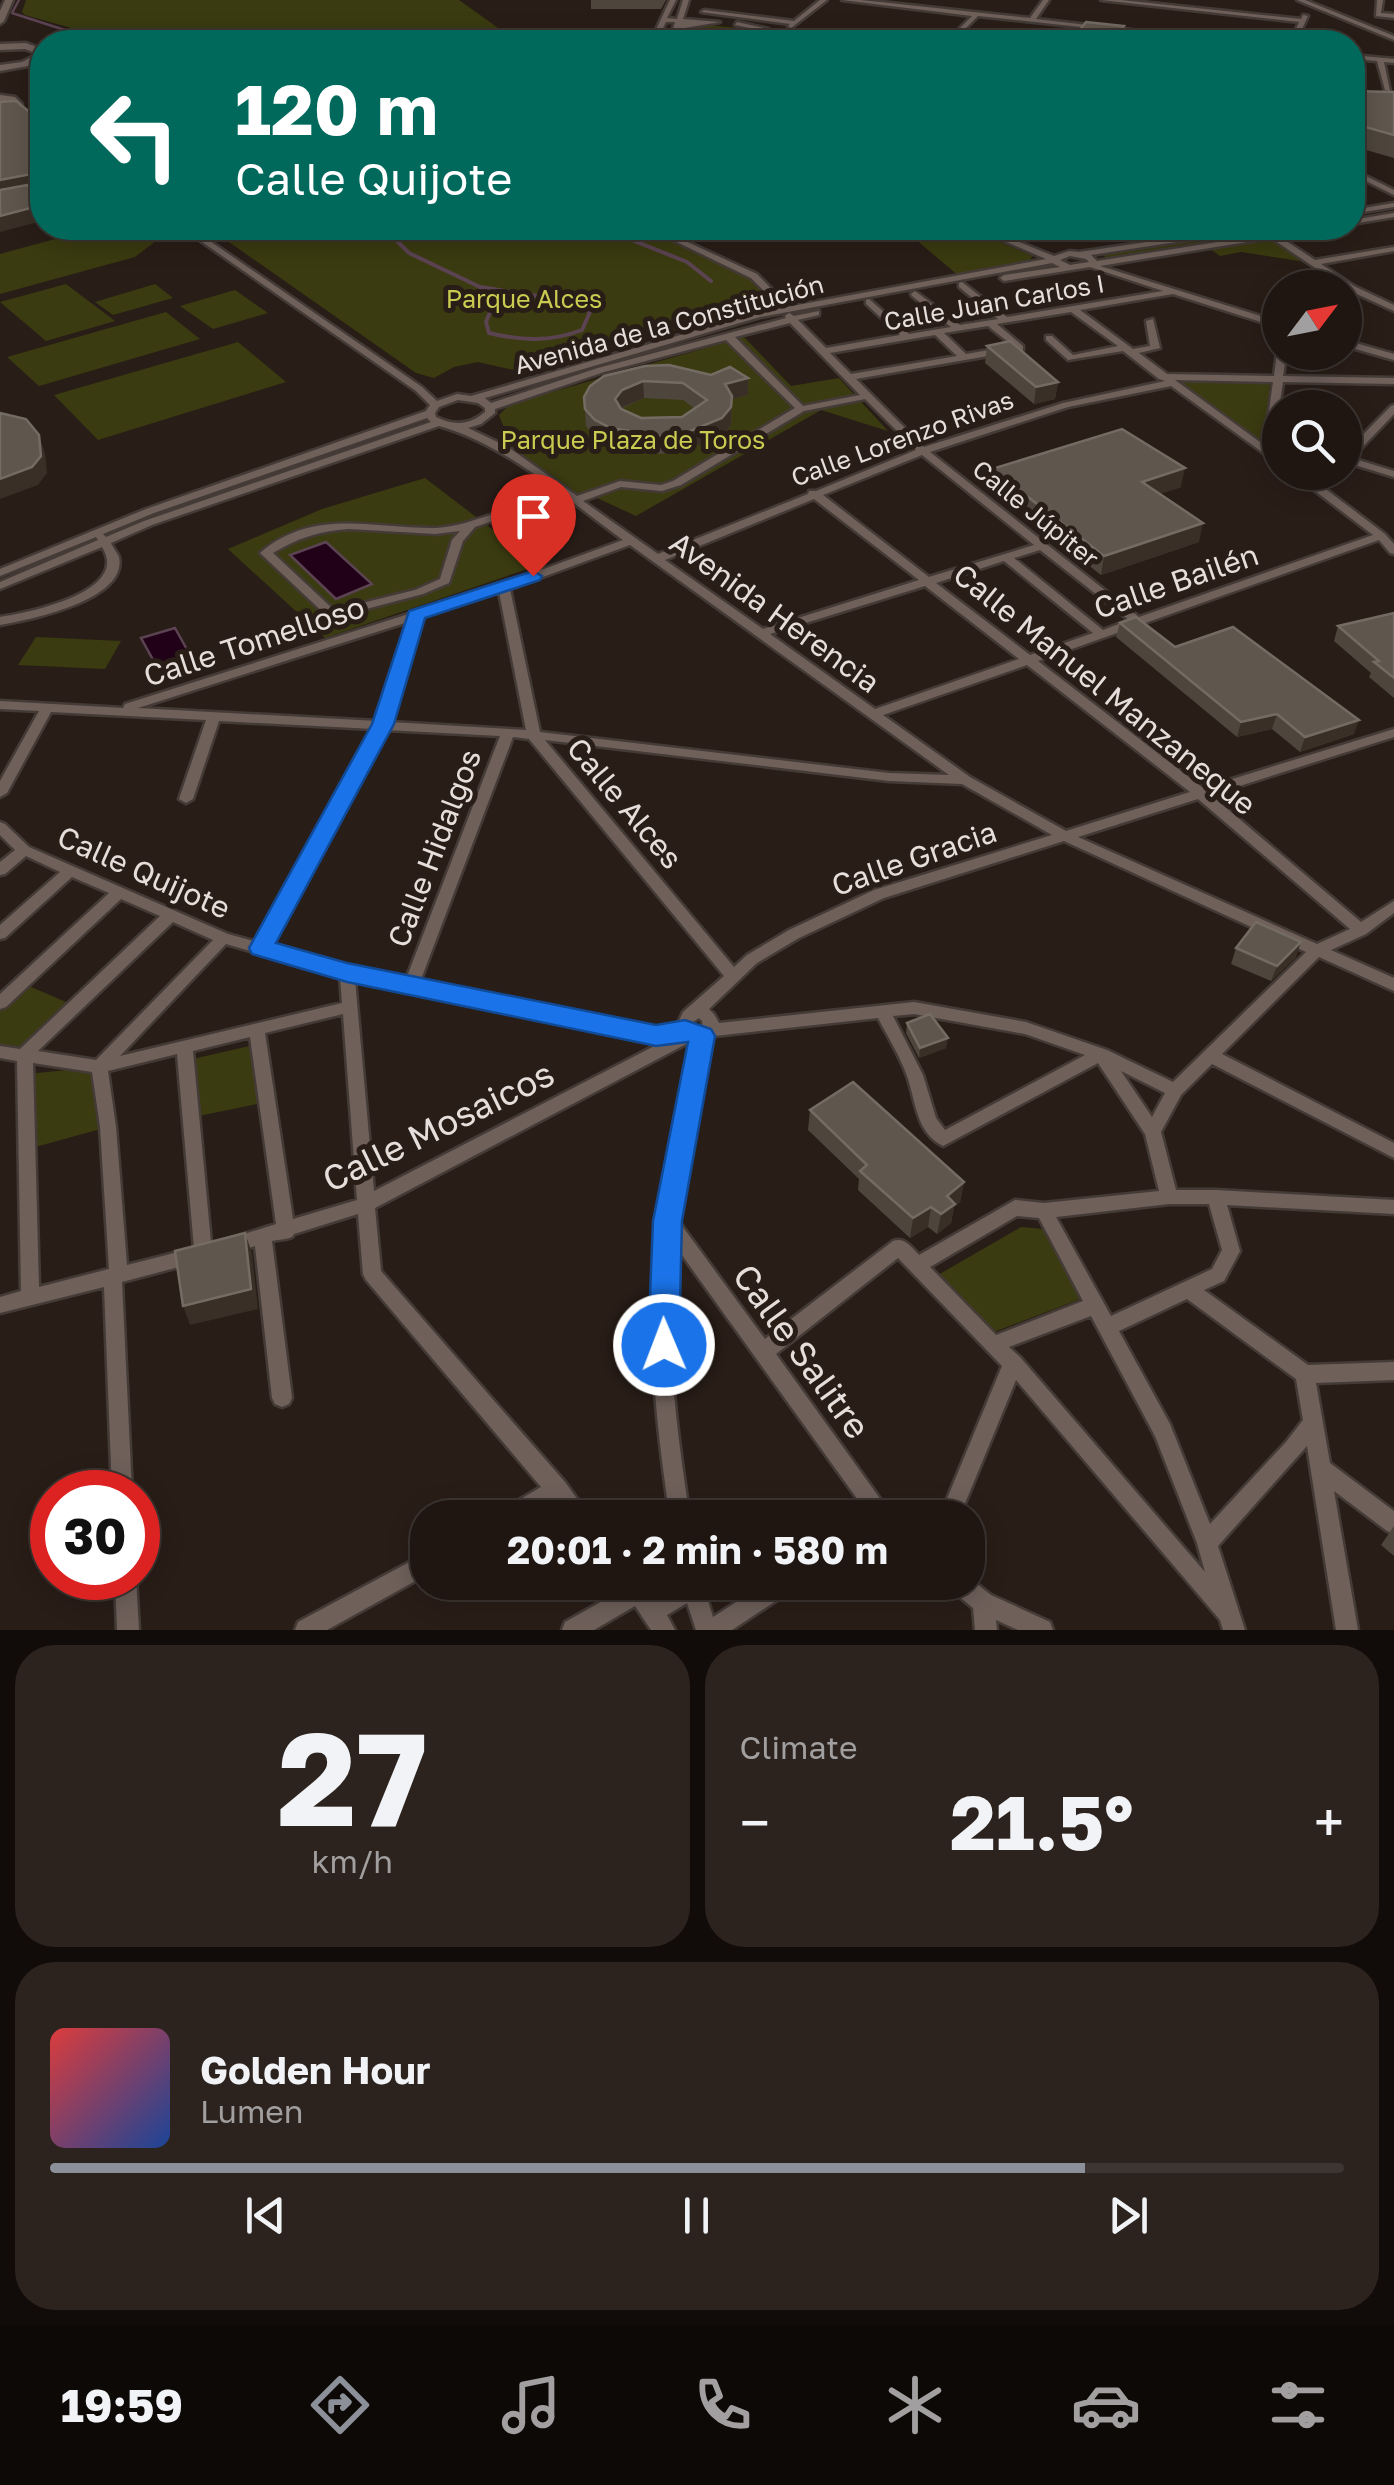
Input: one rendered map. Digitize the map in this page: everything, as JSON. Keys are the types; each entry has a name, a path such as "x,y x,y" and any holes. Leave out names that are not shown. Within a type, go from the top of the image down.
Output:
{"street":[{"path":"0,21 9,0"},
{"path":"659,30 673,0"},
{"path":"676,30 686,0"},
{"path":"788,30 824,0"},
{"path":"845,0 1123,30"},
{"path":"1032,20 1046,0"},
{"path":"1104,0 1303,21"},
{"path":"1189,9 1194,0"},
{"path":"1300,0 1394,38"},
{"path":"1380,0 1378,15 1394,16"},
{"path":"683,9 795,23"},
{"path":"1298,30 1307,13 1340,16"},
{"path":"961,30 977,14"},
{"path":"664,20 717,22"},
{"path":"679,23 717,22 760,30"},
{"path":"2,46 30,49"},
{"path":"1365,58 1394,61"},
{"path":"1380,59 1387,98"},
{"path":"1,68 30,62"},
{"path":"1365,178 1394,193"},
{"path":"0,202 30,195"},
{"path":"1365,210 1394,205"},
{"path":"1365,220 1394,215"},
{"name":"Avenida Herencia","path":"203,240 419,389 474,398 489,412 475,424 456,426"},
{"name":"Calle Júpiter","path":"678,240 754,276 922,450 1137,621"},
{"path":"1009,240 1069,268"},
{"path":"1033,240 1082,254 1176,240"},
{"path":"1094,265 1242,240"},
{"path":"1279,240 1350,288 1394,308"},
{"path":"1025,264 1033,256 1029,248"},
{"path":"1313,263 1394,250"},
{"name":"Avenida de la Constitución","path":"474,398 590,361 784,310 1053,260 1069,253"},
{"path":"1082,254 1094,265 1262,319"},
{"name":"Avenida de la Constitución","path":"489,412 601,370 727,335 784,310 868,302 1094,265"},
{"path":"962,285 1005,320"},
{"name":"Calle Juan Carlos I","path":"825,351 1171,292"},
{"path":"915,294 958,328"},
{"path":"868,302 906,336"},
{"path":"1073,309 1262,450"},
{"path":"1049,338 1071,358 1155,348 1150,320"},
{"path":"848,376 1020,348 990,323"},
{"path":"936,332 964,357"},
{"path":"727,335 801,409"},
{"path":"886,340 911,366"},
{"path":"1362,348 1394,357"},
{"path":"1275,390 1278,370"},
{"name":"Calle Lorenzo Rivas","path":"657,559 922,450 1066,404 1166,380 1394,382"},
{"name":"Avenida Herencia","path":"419,389 434,414 504,448 965,780 1067,836 1316,952 1394,984"},
{"path":"576,500 620,484 662,488 801,409 868,396"},
{"name":"Avenida Herencia","path":"0,573 434,414 457,397"},
{"path":"1362,441 1394,408"},
{"path":"489,412 504,448"},
{"path":"1362,464 1394,474"},
{"path":"1319,490 1389,541"},
{"name":"Calle Manuel Manzaneque","path":"813,493 1198,792 1361,930"},
{"path":"470,527 458,540 445,580 384,603 332,614 266,553 284,539 312,530 348,525 433,531 470,527 496,516"},
{"path":"0,620 30,618 84,597 102,583 112,568 113,553 101,537"},
{"name":"Avenida Herencia","path":"0,586 101,537"},
{"name":"Calle Tomelloso","path":"118,710 416,615 631,541"},
{"name":"Calle Bailén","path":"874,714 1137,621 1389,541"},
{"path":"758,634 1041,546"},
{"path":"1006,557 1102,634"},
{"name":"Calle Alces","path":"504,586 534,736 732,975"},
{"path":"261,948 383,724 416,615"},
{"path":"0,705 508,732 889,777 965,780"},
{"path":"0,792 47,708"},
{"path":"186,799 214,716"},
{"name":"Calle Hidalgos","path":"412,984 508,732"},
{"name":"Calle Gracia","path":"677,1500 668,1441 664,1350 668,1221 698,1027 732,975 794,934 880,894 1394,732"},
{"name":"Calle Quijote","path":"0,827 24,850 222,938 347,973 656,1036 698,1027 914,1008 1026,1028 1101,1054 1175,1090"},
{"path":"0,870 24,850"},
{"path":"0,934 70,871"},
{"path":"0,1003 118,893"},
{"path":"1153,1132 1175,1090 1316,952 1361,930 1394,906"},
{"path":"30,1298 24,1054 172,914"},
{"path":"99,1067 222,938"},
{"path":"347,973 372,1274 567,1500"},
{"path":"0,1052 99,1067 258,1032 349,1007"},
{"path":"883,1012 915,1075 928,1121 943,1139 1101,1054 1153,1132 1169,1197"},
{"name":"Calle Mosaicos","path":"0,1305 264,1238 364,1206 698,1027"},
{"path":"258,1032 286,1232"},
{"path":"184,1049 203,1253"},
{"path":"1210,1056 1394,1151"},
{"path":"99,1067 108,1127 121,1470"},
{"path":"916,1266 1016,1208 1044,1210 1169,1197 1216,1197 1394,1208"},
{"path":"1108,1327 1218,1275 1231,1251 1216,1197"},
{"path":"1044,1210 1163,1431 1207,1543 1232,1623"},
{"name":"Calle Salitre","path":"668,1221 866,1500"},
{"path":"264,1238 282,1398"},
{"path":"763,1352 899,1247 1013,1362 1232,1623"},
{"path":"1188,1289 1305,1374 1394,1372"},
{"path":"993,1345 1096,1305"},
{"path":"956,1500 1013,1362"},
{"path":"1305,1374 1347,1630"},
{"path":"1207,1543 1293,1450 1313,1422"},
{"path":"1320,1468 1394,1524"},
{"path":"537,1500 558,1488"},
{"path":"306,1630 410,1572"},
{"path":"127,1600 128,1630"},
{"path":"574,1630 617,1600"},
{"path":"644,1600 658,1621 678,1600"},
{"path":"698,1600 710,1630 758,1600"},
{"path":"978,1600 1042,1630"},
{"path":"983,1604 986,1630"}],"green space":[{"path":"26,0 459,0 501,30 78,30 22,12"},
{"path":"699,24 750,30 683,30"},
{"path":"52,240 157,240 135,257 0,294 0,254"},
{"name":"Parque Alces","path":"226,240 672,240 748,276 777,305 527,373 478,362 454,367 434,378 416,373"},
{"path":"916,240 995,240 1033,256 1025,265 960,277"},
{"path":"1193,240 1228,240 1107,259 1102,254"},
{"path":"1242,240 1279,240 1313,263 1241,252 1220,256 1206,246"},
{"path":"66,284 115,321 46,341 0,302"},
{"path":"155,284 173,298 113,315 95,302"},
{"path":"235,290 268,313 213,329 180,306"},
{"path":"166,312 200,339 39,386 7,357"},
{"name":"Parque Plaza de Toros","path":"744,337 791,386 839,378 888,431 821,410 636,516 597,498 585,501 512,448 499,415 510,404"},
{"path":"238,342 286,382 98,440 54,395"},
{"path":"1182,380 1264,381 1270,385 1269,390 1262,390 1262,438 1253,438 1178,384"},
{"path":"425,478 539,565 325,638 228,549 322,509"},
{"path":"36,637 121,641 105,669 18,665"},
{"path":"22,983 75,1006 25,1054 0,1046 0,1003"},
{"path":"258,1044 267,1102 189,1118 184,1061"},
{"path":"99,1067 108,1127 28,1149 26,1074"},
{"path":"1021,1227 1043,1229 1083,1298 994,1332 938,1275"}],"shaded area":[{"path":"326,542 372,584 336,599 290,555"},
{"path":"175,628 190,655 156,665 141,638"}],"building":[{"path":"1086,22 1124,26 1121,30 1080,30"},
{"path":"1365,91 1394,92 1394,135 1365,127"},
{"path":"16,101 30,112 30,174 0,180 0,102"},
{"path":"27,185 30,208 0,216 0,190"},
{"path":"1010,341 1058,382 1036,387 987,346"},
{"path":"669,365 711,375 730,367 748,378 725,384 732,396 731,407 722,418 683,434 658,436 611,428 585,409 584,397 590,386 604,376 645,366","holes":["643,381 683,383 707,400 682,417 641,418 621,409 615,399 622,390"]},
{"path":"0,413 26,419 39,435 41,456 32,467 0,479"},
{"path":"1122,429 1185,468 1142,482 1203,523 1104,556 992,469"},
{"path":"1394,613 1394,678 1338,626"},
{"path":"1136,617 1175,647 1233,627 1359,720 1305,737 1277,714 1241,722 1120,623"},
{"path":"1256,922 1301,942 1277,966 1236,948"},
{"path":"930,1014 948,1038 920,1048 907,1023"},
{"path":"853,1082 964,1182 947,1196 955,1204 941,1214 931,1207 913,1218 860,1171 867,1165 810,1110"},
{"path":"245,1233 251,1289 183,1306 175,1251"}],"waterway":[{"path":"19,0 12,13 65,30"},
{"path":"396,240 409,253 480,287"},
{"path":"632,240 687,262 711,281"},
{"path":"480,287 570,301 590,312 582,330 559,337 524,339 489,333 486,322 491,310 480,287"}],"route":[{"path":"533,576 416,615 383,724 261,948 347,973 656,1036 685,1030 690,1035 702,1036 668,1221 662,1313 664,1345"}]}
